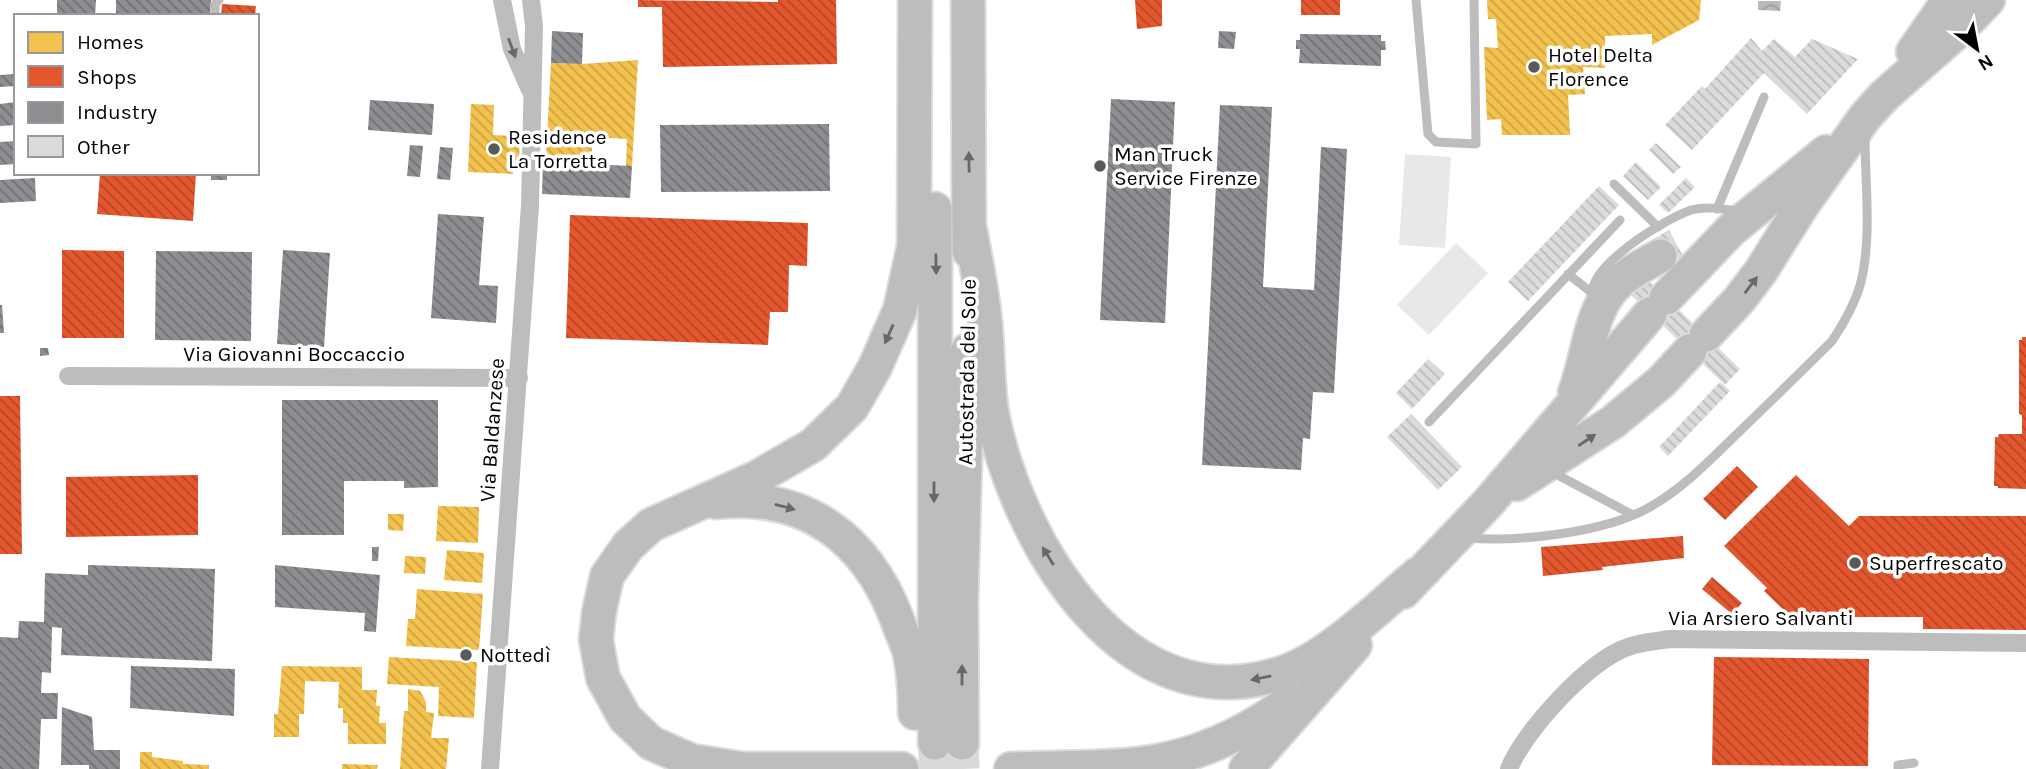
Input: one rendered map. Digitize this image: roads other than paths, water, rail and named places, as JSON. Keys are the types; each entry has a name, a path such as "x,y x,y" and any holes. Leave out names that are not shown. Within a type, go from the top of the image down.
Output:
{"highway":[{"path":"693,505 736,500 764,501 801,511 828,526 863,558 890,600 909,653 915,709 929,750 887,769 743,769 692,761 651,743 625,718 603,678 596,640 607,576 628,546 651,525 693,505 756,478 813,445 852,407 875,367 900,310 914,246 915,0"},
{"name":"Autostrada del Sole","path":"929,0 936,266 929,750"},
{"name":"Autostrada del Sole","path":"929,750 961,600 970,230 968,0"},
{"path":"1488,503 1613,422 1661,382 1740,300 1803,204 1913,51 1953,10 1988,0"},
{"path":"1569,407 1580,380 1594,302 1666,243 1744,205 1868,114"},
{"path":"1246,769 1418,574 1488,503 1658,306 1731,230 1744,205"},
{"path":"970,230 985,314 993,418 1003,452 1027,517 1042,547 1088,612 1116,641 1155,665 1183,675 1218,682 1262,679 1284,673 1323,652 1418,574"},
{"path":"1011,769 1152,762 1195,751 1243,732 1268,717 1290,702 1353,647"}],"street":[{"name":"Via Baldanzese","path":"502,0 512,49 532,94"},
{"name":"Via Baldanzese","path":"490,769 530,206 534,26 531,0"},
{"name":"Via Giovanni Boccaccio","path":"68,376 519,379"},
{"name":"Via Arsiero Salvanti","path":"1509,769 1532,729 1592,668 1627,647 1670,639 2026,643"}],"lane":[{"path":"1416,0 1428,134 1436,142 1476,144 1474,0"},
{"path":"1744,205 1763,97"},
{"path":"1454,537 1489,540 1561,533 1605,524 1649,508 1692,478 1832,341 1849,315 1861,283 1866,249 1868,114"},
{"path":"1614,184 1666,243"},
{"path":"1429,422 1620,219"},
{"path":"1569,274 1594,302"},
{"path":"1544,467 1631,514"},
{"path":"1898,769 1898,765 1914,763"}],"water":[{"path":"1758,1 1781,1 1780,11 1758,10"}],"tunnel":[{"path":"935,743 935,769"},
{"path":"962,743 963,769"}],"place":[{"name":"Hotel Delta Florence","path":"1534,67"},
{"name":"Residence La Torretta","path":"494,149"},
{"name":"Man Truck Service Firenze","path":"1100,166"},
{"name":"Superfrescato","path":"1855,563"},
{"name":"Nottedì","path":"466,655"}]}
